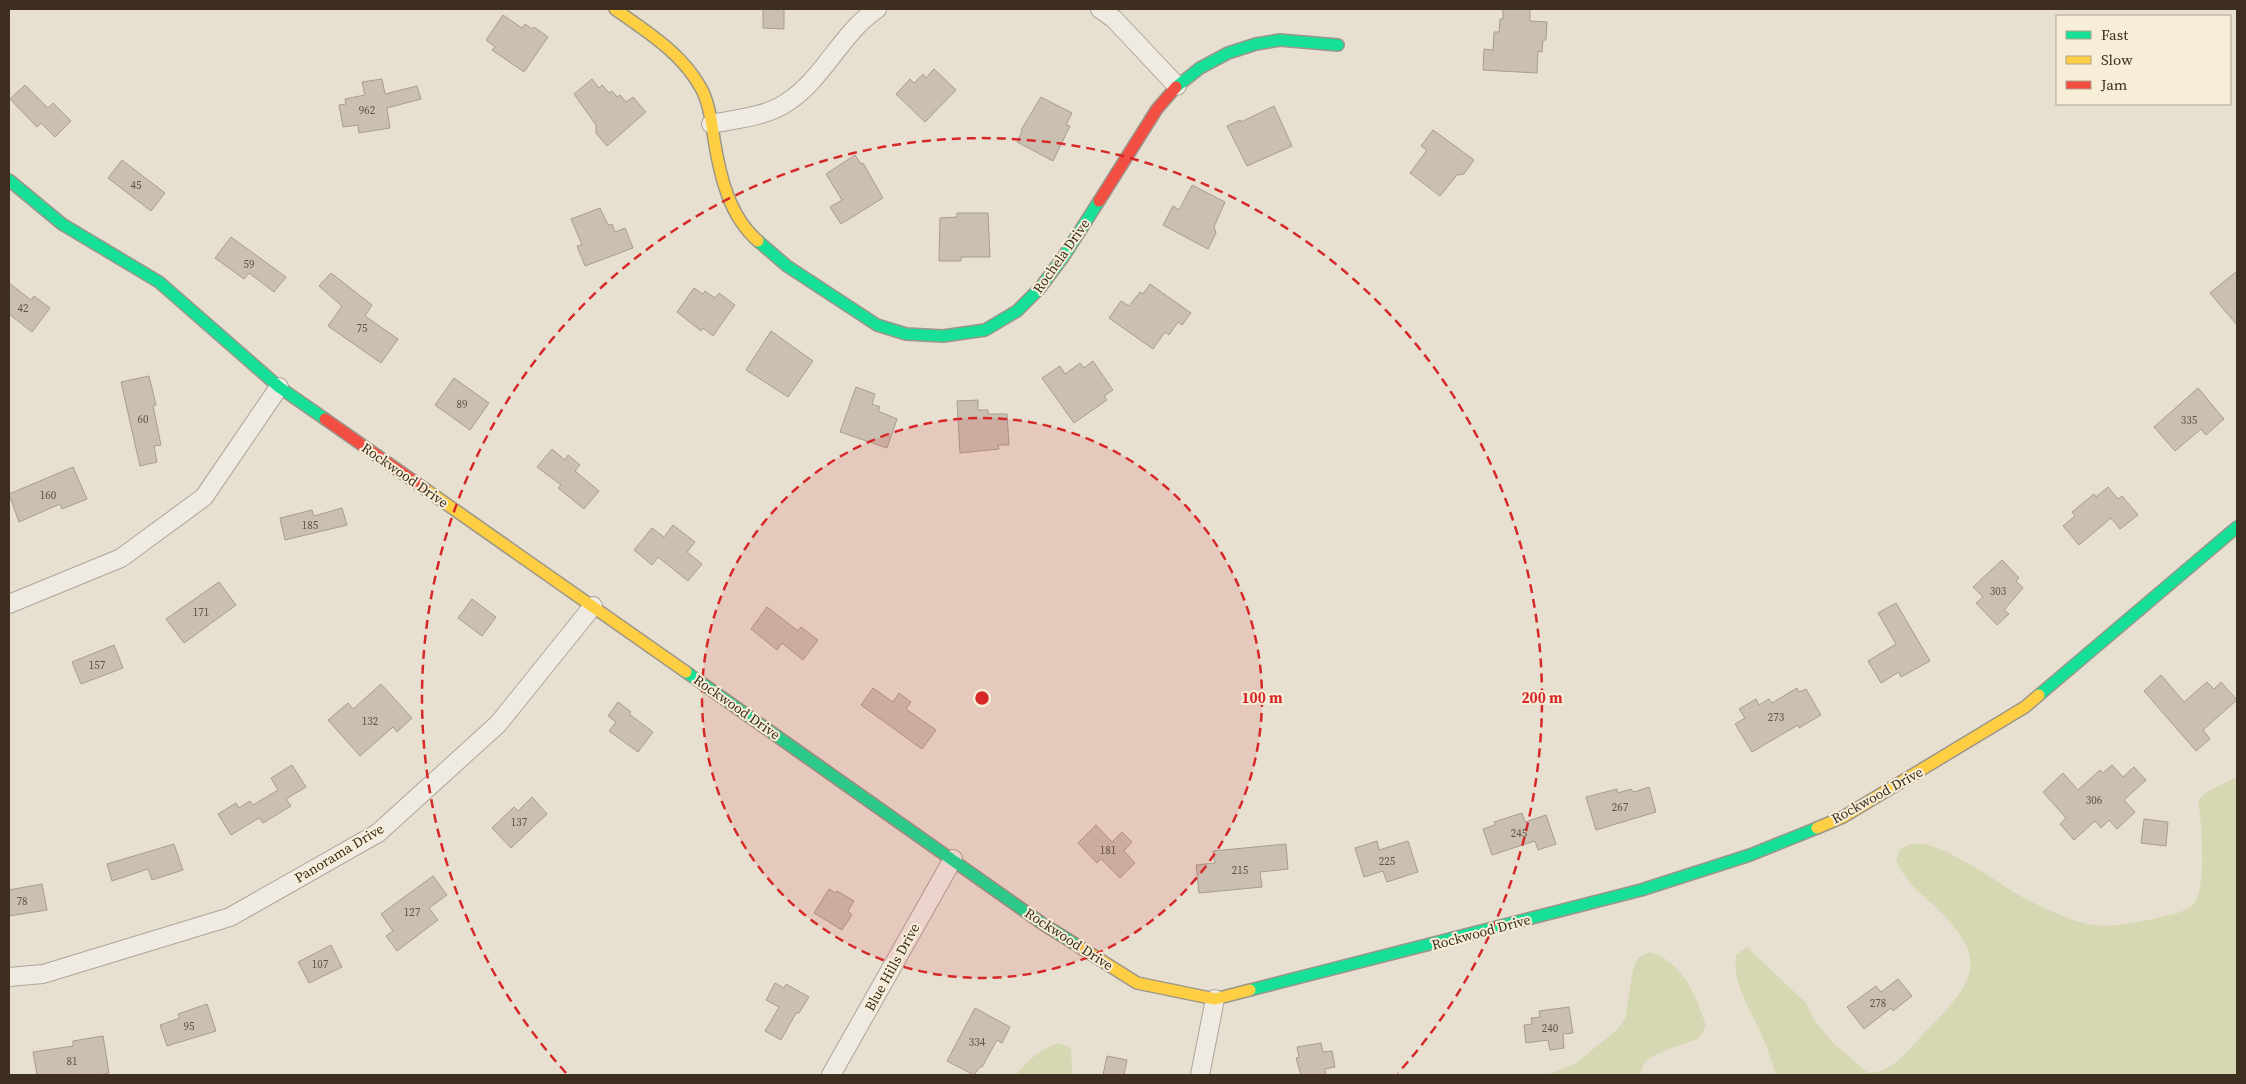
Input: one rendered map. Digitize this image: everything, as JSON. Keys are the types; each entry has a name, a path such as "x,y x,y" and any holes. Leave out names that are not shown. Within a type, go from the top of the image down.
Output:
{"street":[{"name":"Rochela Drive","path":"615,9 666,45 686,66 702,89 712,124 717,158 729,202 750,234 787,266 877,325 906,334 943,336 984,330 1017,311 1040,288 1064,256 1157,109 1176,86 1200,68 1228,53 1256,44 1280,40 1338,45"},
{"path":"712,124 759,114 786,104 809,82 844,41 877,9"},
{"path":"1100,9 1114,19 1176,86"},
{"name":"Rockwood Drive","path":"9,180 62,224 159,282 279,386 1043,924 1138,983 1215,999 1338,970 1642,890 1750,855 1843,817 2025,707 2237,527"},
{"path":"9,604 120,558 204,497 279,386"},
{"name":"Panorama Drive","path":"9,977 43,974 230,917 378,833 498,724 593,606"},
{"name":"Blue Hills Drive","path":"831,1075 953,859"},
{"path":"1200,1075 1215,999"}],"green space":[{"path":"2237,777 2237,1075 1776,1075 1765,1043 1744,998 1737,977 1736,955 1747,947 1805,1002 1815,1021 1832,1042 1868,1073 1881,1071 1903,1056 1948,1008 1960,993 1967,979 1970,965 1968,951 1961,937 1949,921 1915,888 1902,872 1896,859 1901,848 1912,844 1923,844 1951,854 2024,898 2086,924 2119,925 2145,921 2182,912 2193,905 2200,886 2202,871 2202,839 2198,801 2206,792"},
{"path":"1650,952 1671,963 1687,981 1698,1003 1706,1026 1699,1038 1654,1056 1642,1067 1641,1075 1548,1075 1576,1063 1617,1030 1625,1019 1633,970 1638,958"},
{"path":"1059,1043 1071,1048 1072,1075 1016,1075 1035,1056 1046,1048"}],"building":[{"path":"763,9 784,9 784,29 763,28"},
{"path":"1503,9 1530,9 1530,21 1547,22 1546,40 1543,40 1542,52 1538,51 1537,73 1483,70 1484,49 1493,50 1494,32 1499,32 1500,19 1503,19"},
{"path":"503,15 522,28 525,24 532,29 534,27 548,37 524,72 492,50 495,47 486,40"},
{"path":"934,69 956,90 925,122 896,94 910,79 914,83 923,74 926,78"},
{"path":"382,79 385,94 417,86 421,99 387,108 390,128 359,133 358,125 343,127 339,105 346,104 345,99 365,95 362,82"},
{"path":"592,79 599,88 602,85 609,93 612,91 617,97 620,95 626,102 633,97 646,112 607,146 596,133 596,125 574,94"},
{"path":"25,85 48,108 53,103 71,121 55,137 41,123 37,127 10,99"},
{"path":"1041,97 1072,113 1066,125 1070,126 1053,161 1017,142 1021,130"},
{"path":"1274,106 1292,146 1247,166 1227,126 1240,120 1241,122"},
{"path":"1433,130 1474,160 1464,174 1457,175 1440,196 1410,173 1427,150 1421,146"},
{"path":"855,155 861,164 863,163 883,198 841,224 830,207 842,200 826,174"},
{"path":"122,160 165,193 151,211 108,178"},
{"path":"1192,185 1225,202 1214,227 1216,233 1208,249 1163,225 1173,206 1179,210"},
{"path":"600,208 608,225 612,224 615,232 625,228 633,248 585,266 577,246 582,245 571,219"},
{"path":"957,213 988,213 990,257 961,257 961,261 939,261 940,218 957,217"},
{"path":"231,237 286,277 274,292 249,273 244,279 215,258"},
{"path":"2237,271 2237,325 2210,293"},
{"path":"331,273 372,305 365,316 398,339 381,363 328,326 342,306 319,286"},
{"path":"9,283 31,300 34,296 50,308 32,332 9,314"},
{"path":"1150,284 1191,313 1182,325 1178,322 1169,335 1165,332 1153,349 1109,318 1121,301 1129,306 1140,292 1143,294"},
{"path":"694,288 703,294 705,291 715,298 719,293 735,305 713,336 703,328 701,331 677,312"},
{"path":"771,331 813,361 788,397 746,370"},
{"path":"1093,361 1113,390 1104,396 1107,400 1074,423 1042,378 1060,366 1065,374 1080,363 1084,368"},
{"path":"149,376 156,405 153,406 161,445 154,446 157,462 140,466 121,382"},
{"path":"454,378 489,403 470,430 435,405"},
{"path":"856,387 875,394 872,404 880,407 878,411 897,419 887,448 840,432"},
{"path":"2198,388 2224,419 2206,435 2201,429 2175,451 2154,427"},
{"path":"978,400 978,410 988,410 988,414 1007,414 1009,445 998,445 999,449 960,453 957,401"},
{"path":"552,449 565,460 568,455 580,465 575,471 599,491 584,509 558,488 561,485 537,467"},
{"path":"73,467 87,499 62,509 60,504 19,522 9,494"},
{"path":"2108,487 2118,499 2122,496 2138,515 2120,529 2111,518 2079,545 2063,526 2075,516 2072,512 2094,494 2096,497"},
{"path":"342,508 347,525 285,540 280,518 312,510 314,516"},
{"path":"673,525 695,542 687,552 702,564 688,581 658,557 652,565 634,550 652,528 664,537"},
{"path":"2002,560 2019,578 2016,581 2023,588 2004,610 2009,614 1997,625 1976,603 1983,597 1973,587"},
{"path":"219,582 236,605 184,643 166,619"},
{"path":"472,599 496,617 482,636 458,618"},
{"path":"1896,603 1930,661 1901,677 1899,672 1881,683 1868,661 1896,644 1878,613"},
{"path":"767,607 798,631 801,627 818,640 803,660 782,643 777,650 751,629"},
{"path":"114,645 123,668 81,684 72,662"},
{"path":"2161,675 2184,702 2207,682 2214,689 2221,682 2237,700 2203,730 2210,739 2196,751 2144,691"},
{"path":"381,684 412,718 397,732 393,727 360,756 328,720 348,703 353,709"},
{"path":"873,688 893,702 899,693 911,702 906,709 936,730 922,749 861,705"},
{"path":"1797,688 1799,692 1806,689 1821,715 1799,728 1798,725 1752,752 1735,724 1745,718 1739,709 1756,699 1759,705 1769,699 1772,703"},
{"path":"618,702 631,712 629,714 653,732 638,752 609,731 616,722 608,716"},
{"path":"292,765 306,787 286,799 291,806 263,823 259,818 231,835 218,814 236,803 239,808 250,801 253,805 278,790 271,778"},
{"path":"2112,765 2123,777 2134,767 2146,780 2124,800 2135,812 2117,829 2109,820 2101,828 2095,821 2074,840 2060,824 2066,818 2043,792 2063,773 2078,790 2100,770 2103,773"},
{"path":"1649,787 1656,812 1596,830 1586,797 1617,789 1618,793 1631,789 1634,792"},
{"path":"532,797 547,814 511,848 492,828 514,807 518,811"},
{"path":"1522,813 1525,822 1546,815 1556,844 1538,850 1535,841 1492,855 1483,829 1495,825 1494,822"},
{"path":"2144,819 2168,822 2166,846 2141,843"},
{"path":"1096,825 1112,842 1122,832 1132,842 1124,851 1135,863 1120,878 1101,859 1097,863 1078,843"},
{"path":"1377,841 1379,850 1408,841 1418,872 1387,882 1383,871 1364,877 1355,848"},
{"path":"174,844 183,870 152,880 148,869 112,881 107,864"},
{"path":"1286,844 1288,869 1260,872 1262,887 1199,893 1196,865 1215,863 1213,851"},
{"path":"433,876 447,895 429,908 438,920 397,951 386,936 393,931 381,914"},
{"path":"42,884 47,910 9,916 9,890"},
{"path":"829,889 836,893 837,891 854,901 848,911 852,915 842,930 814,913"},
{"path":"331,945 342,967 309,983 298,962"},
{"path":"1898,979 1912,996 1893,1011 1891,1008 1864,1029 1847,1007 1876,986 1881,992"},
{"path":"775,983 784,988 786,984 809,997 799,1013 796,1013 781,1040 765,1031 779,1007 766,1000"},
{"path":"207,1004 216,1031 167,1046 160,1025 180,1018 178,1014"},
{"path":"1569,1007 1573,1033 1563,1034 1564,1048 1550,1050 1548,1040 1526,1043 1524,1025 1532,1024 1531,1018 1540,1017 1539,1011"},
{"path":"975,1008 1010,1027 1002,1043 997,1040 982,1067 974,1075 947,1061"},
{"path":"103,1036 109,1073 98,1075 37,1075 33,1052 73,1046 73,1041"},
{"path":"1321,1043 1323,1052 1332,1051 1335,1067 1325,1069 1326,1075 1301,1075 1296,1058 1299,1057 1297,1047"},
{"path":"1107,1056 1127,1060 1124,1075 1103,1075"}],"traffic: fast":[{"path":"1176,87 1200,68 1228,53 1256,44 1280,40 1338,45"},
{"path":"9,180 62,224 159,282 279,387 325,419"},
{"path":"758,241 787,266 877,325 906,334 943,336 985,330 1017,311 1040,288 1064,256 1099,201"},
{"path":"2039,695 2237,527"},
{"path":"686,672 1043,924 1083,949"},
{"path":"1250,990 1641,890 1750,855 1817,828"}],"traffic: slow":[{"path":"615,9 673,53 693,75 704,94 708,106 719,167 727,194 740,220 758,241"},
{"path":"425,489 686,672"},
{"path":"1817,828 1843,817 2025,707 2039,695"},
{"path":"1083,949 1137,983 1215,999 1250,990"}],"traffic: jam":[{"path":"1099,201 1157,109 1176,87"},
{"path":"325,419 425,489"}]}
